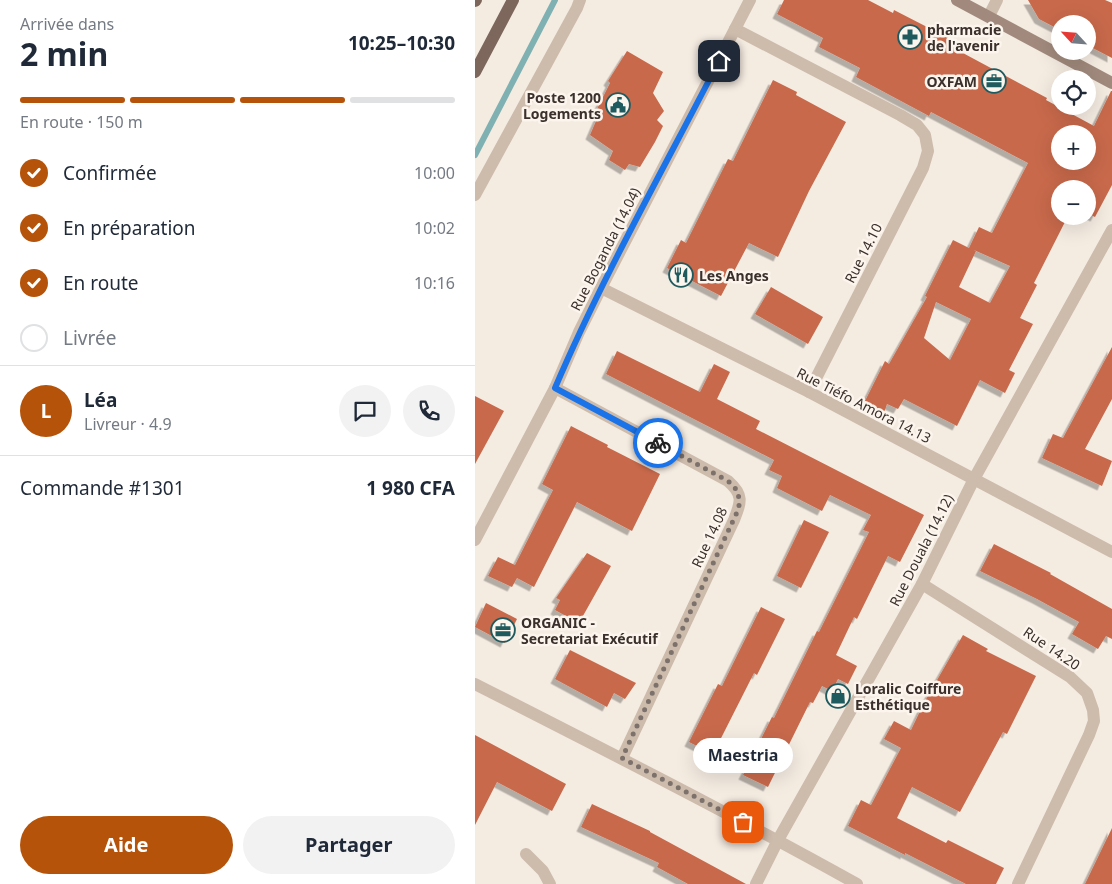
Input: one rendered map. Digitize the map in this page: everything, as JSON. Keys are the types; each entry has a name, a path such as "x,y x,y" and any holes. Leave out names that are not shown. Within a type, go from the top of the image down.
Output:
{"main road":[{"path":"475,72 513,0"}],"street":[{"path":"475,195 580,0"},
{"name":"Rue Boganda (14.04)","path":"475,540 555,388 579,332 601,288 750,0"},
{"path":"957,0 1112,83"},
{"path":"989,16 997,0"},
{"name":"Rue 14.10","path":"735,29 917,125 925,135 928,151 923,168 809,392"},
{"name":"Rue Douala (14.12)","path":"756,884 778,840 922,584 973,479 1112,230"},
{"name":"Rue Tiéfo Amora 14.13","path":"601,288 809,392 1112,552"},
{"name":"Rue 14.08","path":"555,388 728,481 737,489 739,495 739,508 734,520 622,758"},
{"name":"Rue 14.20","path":"922,584 1070,677 1087,693 1093,710 1093,721 1089,736 1018,884"},
{"path":"475,684 622,758 857,884"},
{"path":"527,854 543,871 550,884"}],"building":[{"path":"784,0 868,0 893,13 894,10 964,46 961,52 1047,98 1046,100 1051,103 1051,115 1074,115 1092,125 1051,125 1051,170 1096,170 1096,125 1094,125 1112,91 1112,185 1096,215 1096,180 1051,180 1051,225 1063,225 1034,283 1037,285 1020,318 1033,324 1009,370 1015,373 1005,393 980,380 957,426 904,399 898,409 887,404 884,413 863,405 885,361 889,364 927,297 925,296 953,240 969,248 979,227 992,233 1028,163 931,112 929,116 856,77 860,68 819,47 823,38 777,14","holes":["974,250 1010,266 990,303 959,287 976,251","936,302 971,319 950,360 924,338"]},
{"path":"1028,0 1105,0 1112,3 1112,58 1096,50 1096,15 1051,15 1051,25 1039,19"},
{"path":"627,51 663,72 653,93 664,111 657,120 663,126 640,167 629,164 625,170 609,160 613,151 590,135 599,114 596,111 610,83 608,81"},
{"path":"773,80 797,92 796,95 846,122 809,191 778,257 749,243 721,296 667,268 681,240 686,243 728,159 733,161"},
{"path":"771,287 823,317 808,344 755,314"},
{"path":"1112,347 1112,399 1085,449 1112,461 1102,486 1042,458 1053,434 1063,438"},
{"path":"617,351 700,392 714,364 730,372 717,399 760,421 756,429 924,515 900,562 888,556 857,619 854,617 836,655 857,666 848,684 838,679 832,691 822,686 813,703 810,702 768,787 743,775 772,717 774,718 817,631 819,632 869,532 863,530 871,515 830,495 822,511 777,488 782,476 769,470 774,460 606,374"},
{"path":"475,396 504,411 475,464"},
{"path":"571,426 660,474 632,531 577,502 534,587 517,578 512,587 488,576 498,557 515,565 553,490 542,484"},
{"path":"804,520 829,532 801,588 777,576"},
{"path":"994,544 1051,573 1112,609 1112,639 1106,636 1098,649 1072,634 1079,622 980,571"},
{"path":"587,553 611,566 579,623 555,610 560,600 556,598"},
{"path":"486,603 517,619 505,643 475,627"},
{"path":"761,607 785,619 757,675 754,673 713,754 689,742 718,684 722,686"},
{"path":"963,635 988,649 986,651 1036,676 1007,734 1003,732 960,812 912,787 897,818 946,843 948,840 1004,868 996,884 966,884 848,826 861,800 871,805 901,748 884,739 894,721 911,730 925,701"},
{"path":"570,650 636,683 625,699 614,693 607,707 555,679"},
{"path":"475,735 566,784 552,811 497,782 475,825"},
{"path":"592,804 650,831 746,884 688,884 657,867 659,863 581,827"},
{"path":"1112,828 1112,884 1085,884"}],"waterway":[{"path":"475,155 555,0"}],"way so far":[{"path":"658,443 728,481 737,489 739,508 622,758 743,822"}],"place":[{"name":"pharmacie de l'avenir","path":"910,37"},
{"name":"OXFAM","path":"994,81"},
{"name":"Poste 1200 Logements","path":"618,105"},
{"name":"Les Anges","path":"681,275"},
{"name":"ORGANIC - Secretariat Exécutif","path":"503,630"},
{"name":"Loralic Coiffure Esthétique","path":"838,696"},
{"name":"Maestria","path":"743,822"}],"route":[{"path":"658,443 555,388 579,332 601,288 719,61"}]}
